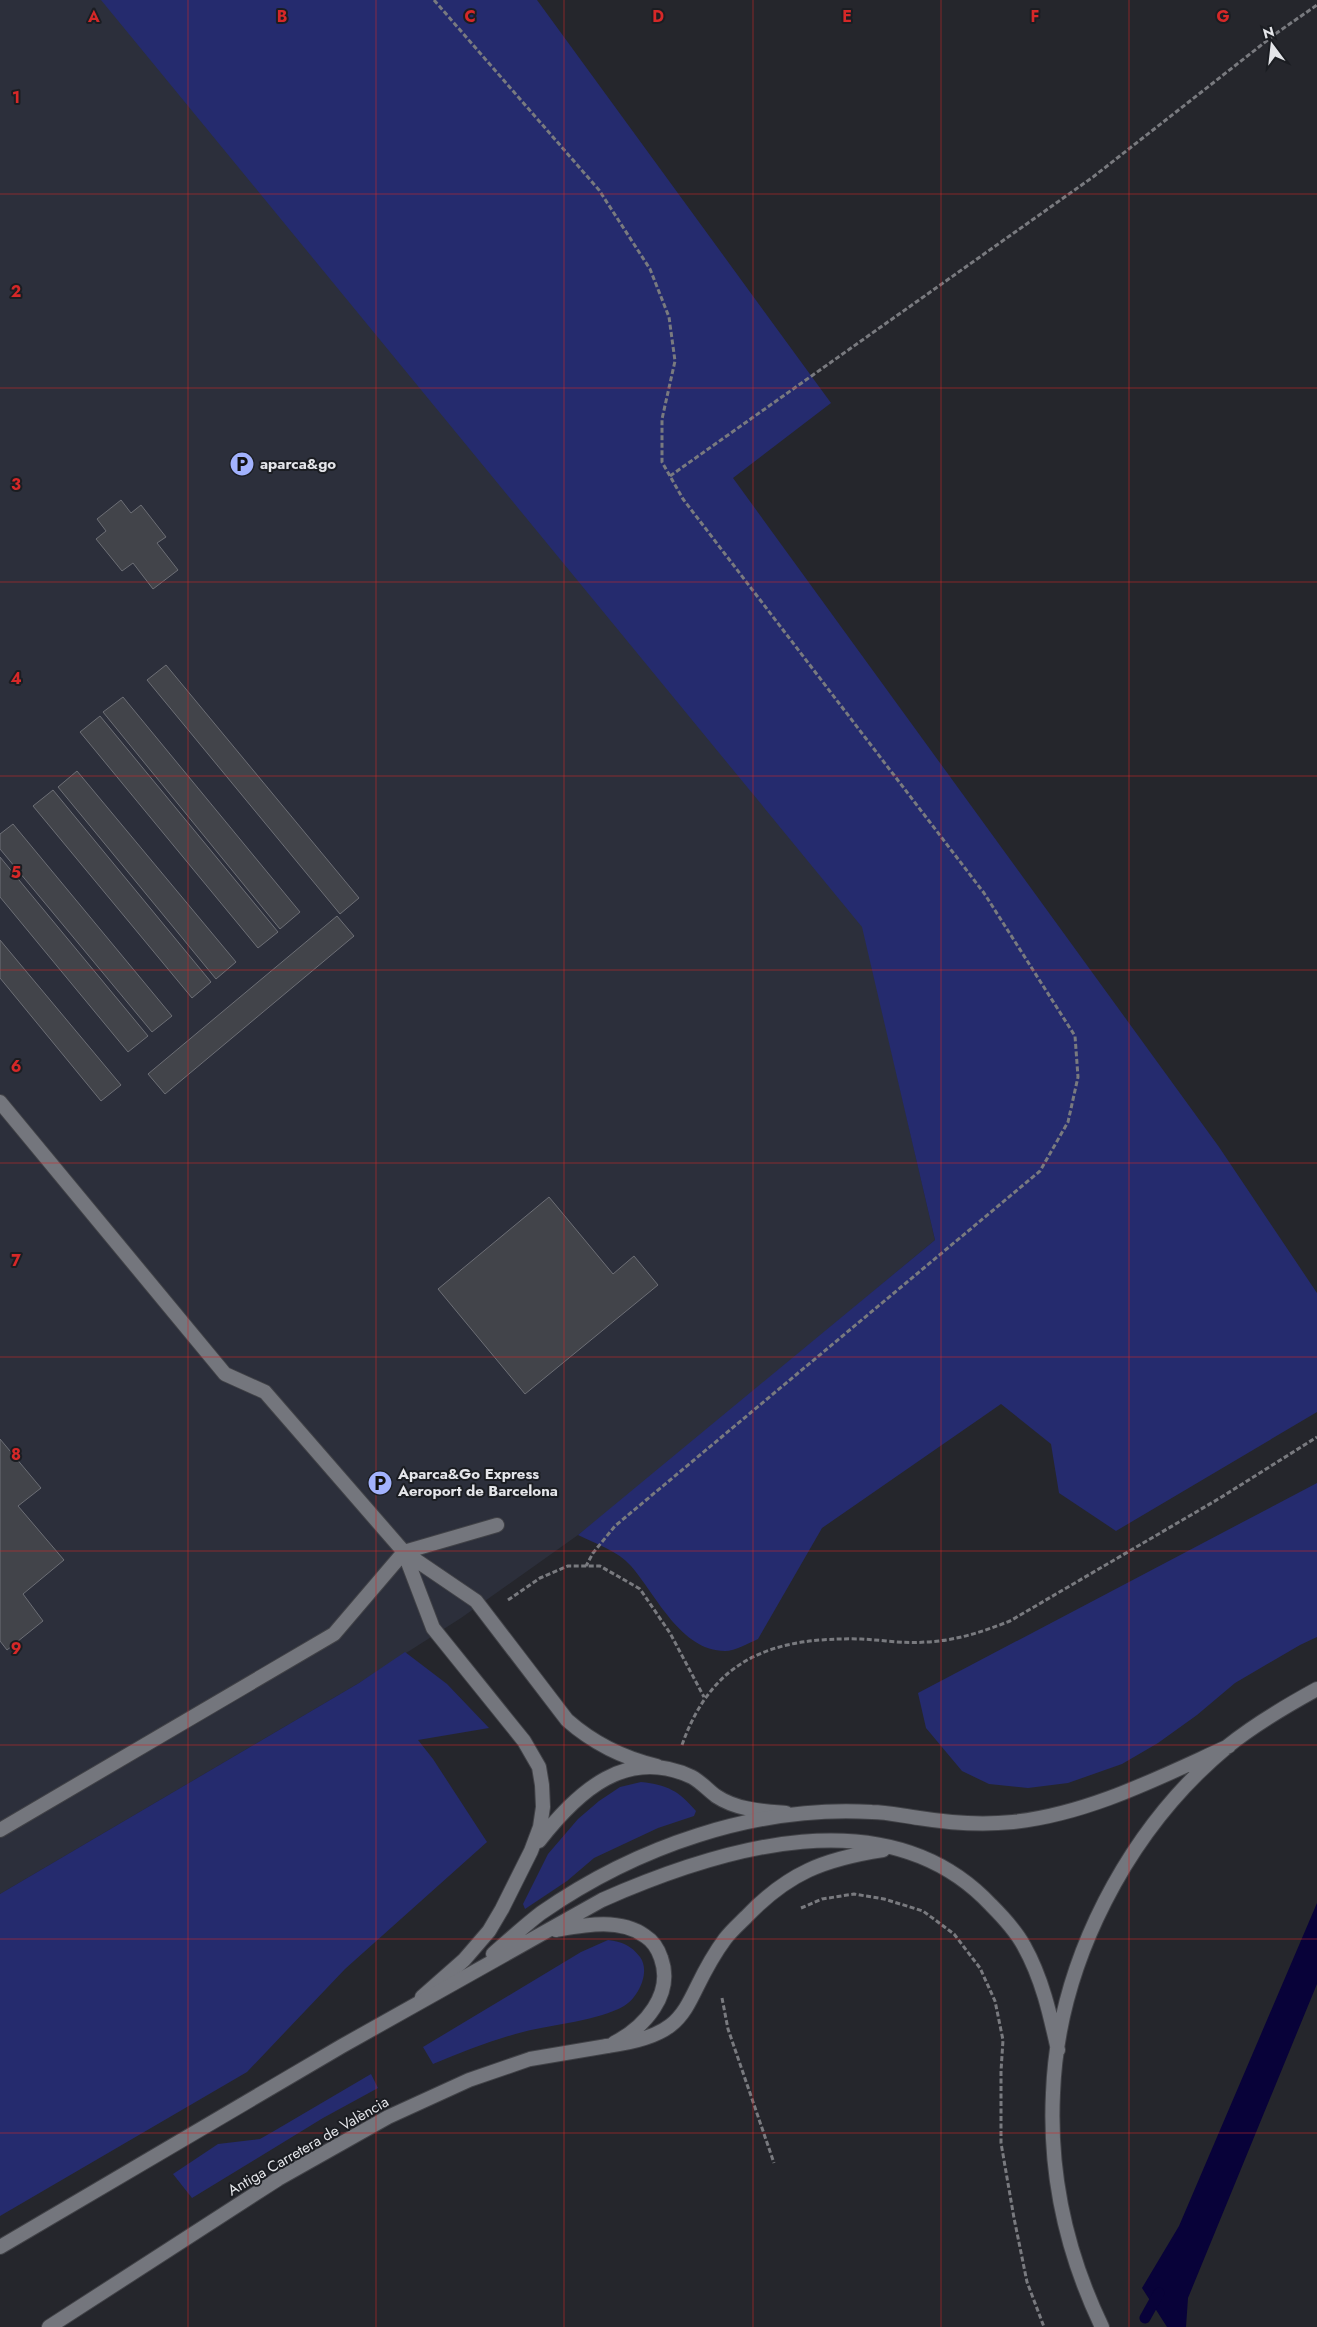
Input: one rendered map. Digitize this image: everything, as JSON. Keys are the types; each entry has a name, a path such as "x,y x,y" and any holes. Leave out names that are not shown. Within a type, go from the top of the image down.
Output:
{"main road":[{"path":"0,1102 225,1374 265,1392 404,1552 476,1601 567,1720 584,1735 634,1760 675,1770 695,1778 717,1797 748,1810 795,1814 872,1812 955,1822 1014,1822 1083,1806 1146,1783 1229,1746"},
{"path":"0,1830 334,1634 404,1552 497,1525"},
{"path":"397,2017 443,1980 490,1930 531,1852 540,1826 543,1807 539,1767 524,1741 433,1628 404,1552"},
{"path":"1102,2327 1077,2267 1065,2224 1057,2177 1053,2092 1058,2050 1067,2002 1079,1963 1094,1924 1114,1885 1137,1847 1174,1800 1229,1746 1278,1711 1317,1689"},
{"path":"531,1852 553,1824 593,1786 611,1775 629,1768 657,1766"},
{"path":"471,1972 540,1914 587,1884 632,1862 695,1835 738,1824 795,1814"},
{"path":"0,2246 342,2046 397,2017 471,1972 602,1900 647,1880 744,1850 775,1844 827,1840 858,1841 893,1848 956,1873 979,1892 1003,1917 1024,1944 1038,1973 1058,2050"},
{"path":"607,2046 635,2043 651,2038 673,2025 689,2004 703,1974 725,1938 776,1888 800,1874 830,1861 893,1848"},
{"path":"546,1932 579,1926 608,1924 628,1928 645,1936 658,1951 665,1978 664,1989 658,2001 640,2025 625,2038 607,2046"},
{"name":"Antiga Carretera de València","path":"49,2327 278,2179 388,2117 469,2080 530,2059 607,2046"}],"path":[{"path":"434,0 599,190 650,269 669,317 675,361 662,419 662,462 683,500 984,893 1075,1036 1078,1077 1068,1122 1040,1171 615,1526 593,1553 586,1566"},
{"path":"670,476 1093,177 1278,32 1317,4"},
{"path":"675,1770 688,1730 704,1697 717,1682 744,1661 787,1644 858,1639 924,1643 955,1639 1010,1621 1220,1498 1317,1437"},
{"path":"503,1604 540,1578 568,1566 600,1566 640,1589 670,1633 704,1697"},
{"path":"796,1910 822,1899 854,1894 884,1899 923,1912 946,1928 954,1934 980,1968 996,2001 1003,2040 1001,2143 1014,2218 1027,2282 1044,2327"},
{"path":"722,1992 728,2029 774,2163"}],"shaded area":[{"name":"aparca&go","path":"0,0 104,0 863,927 935,1240 624,1499 578,1535 461,1618 359,1683 0,1894"},
{"path":"101,0 537,0 831,403 733,478 1219,1147 1317,1293 1317,1412 1116,1531 1059,1493 1051,1444 1001,1404 822,1528 758,1639 729,1651 709,1649 695,1642 671,1619 626,1561 606,1548 578,1535 935,1240 862,927"},
{"path":"1317,1483 1317,1637 1235,1683 1197,1715 1158,1743 1122,1764 1068,1783 1028,1788 989,1784 962,1771 926,1728 918,1693"},
{"path":"405,1652 447,1684 489,1728 418,1740 433,1759 487,1842 345,1969 247,2072 0,2216 0,1894 359,1683"},
{"path":"641,1782 659,1785 672,1790 684,1798 696,1811 694,1816 658,1828 594,1858 567,1881 525,1909 523,1904 548,1854 578,1819 599,1801 620,1787"},
{"path":"1317,1903 1317,1984 1188,2298 1186,2327 1167,2327 1142,2288 1179,2226"},
{"path":"608,1940 630,1947 637,1953 643,1963 643,1977 638,1991 624,2006 589,2019 511,2035 477,2046 433,2064 423,2047 581,1952"},
{"path":"371,2074 378,2088 323,2118 192,2198 173,2174 218,2144 260,2139"}],"building":[{"path":"121,500 131,513 141,505 166,537 157,543 178,570 153,589 133,563 122,571 96,539 106,531 97,519"},
{"path":"166,665 359,898 340,914 147,680"},
{"path":"123,697 300,912 280,929 103,712"},
{"path":"100,716 278,932 258,948 80,732"},
{"path":"77,771 236,962 216,979 58,787"},
{"path":"53,790 211,982 192,998 33,806"},
{"path":"13,824 172,1016 152,1032 0,849 0,834"},
{"path":"0,857 148,1036 128,1052 0,897"},
{"path":"337,916 354,936 165,1094 148,1074"},
{"path":"0,940 121,1085 101,1101 0,978"},
{"path":"549,1197 613,1274 634,1256 658,1285 525,1394 438,1289"},
{"path":"0,1439 41,1488 18,1506 64,1560 23,1594 43,1621 7,1650 0,1641"}],"waterway":[{"path":"1145,2318 1159,2293"}],"place":[{"name":"aparca&go","path":"242,464"},
{"name":"Aparca&Go Express Aeroport de Barcelona","path":"380,1483"}]}
